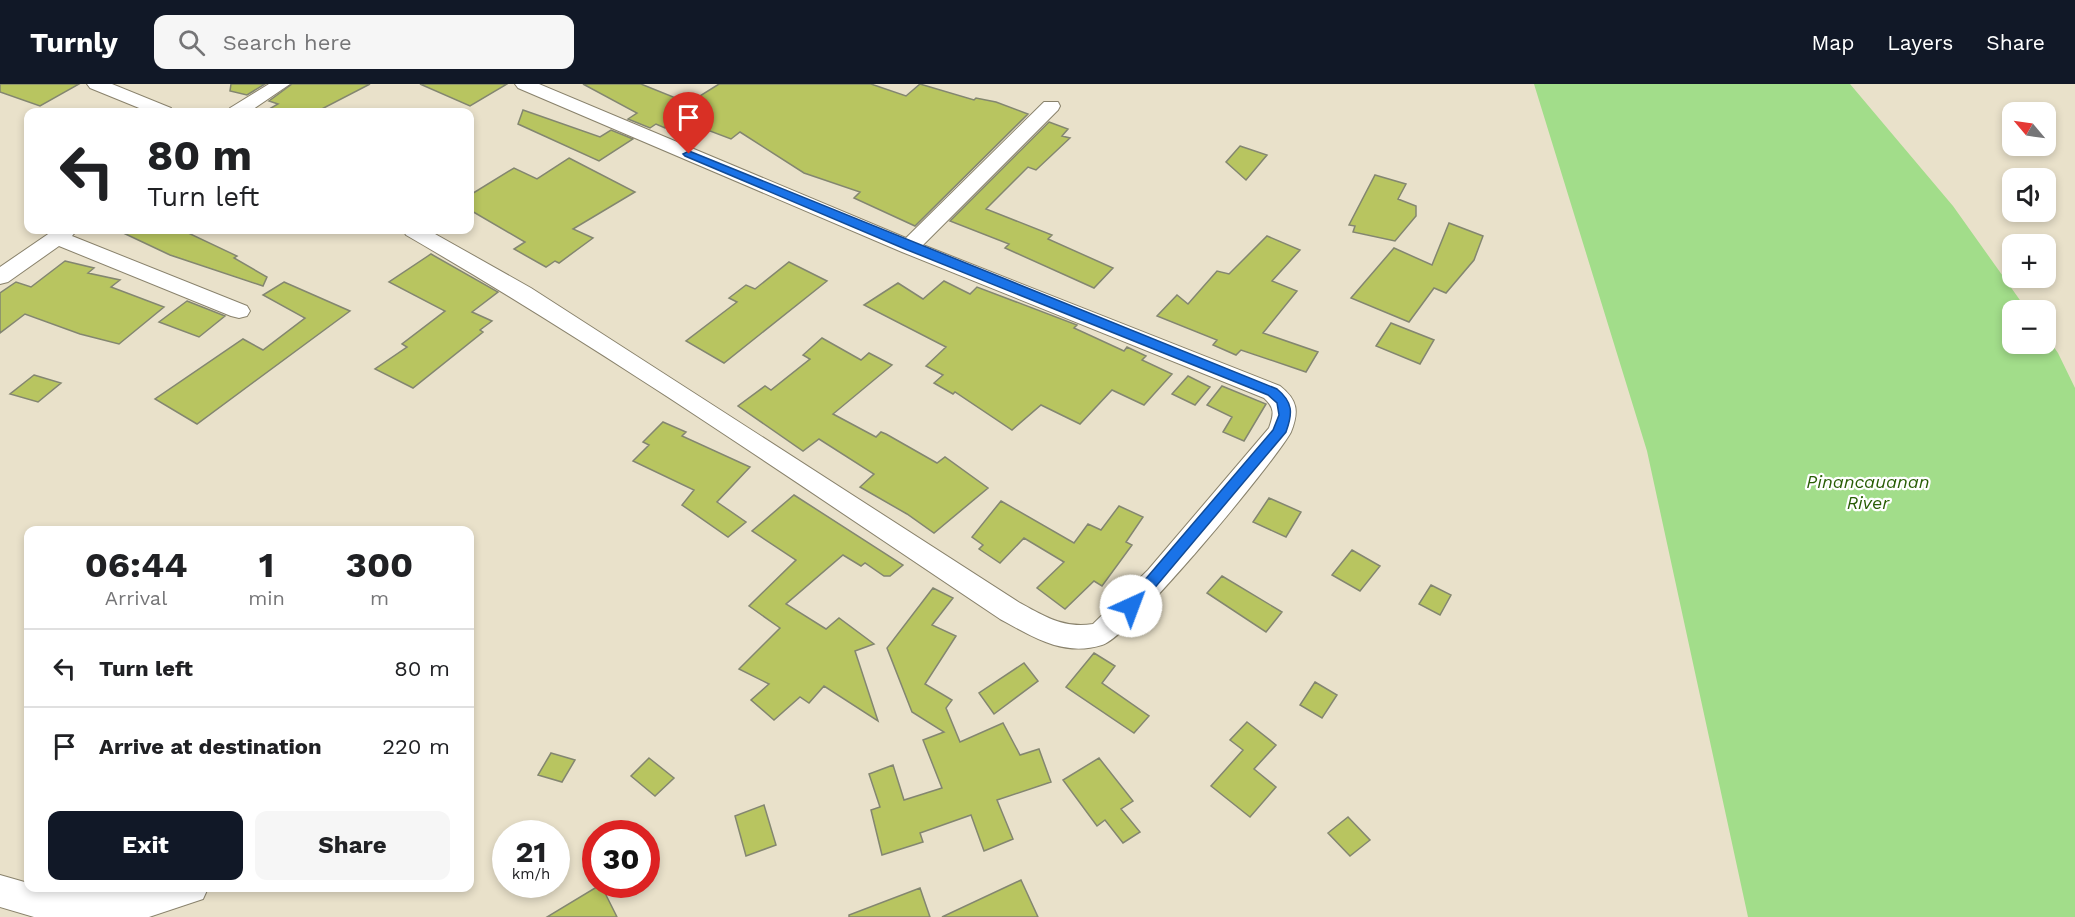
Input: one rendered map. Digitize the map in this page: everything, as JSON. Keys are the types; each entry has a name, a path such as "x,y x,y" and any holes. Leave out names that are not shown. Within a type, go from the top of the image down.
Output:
{"street":[{"path":"96,84 154,108"},
{"path":"243,108 281,84"},
{"path":"420,234 523,293 640,367 1010,610 1054,635 1082,638 1101,634 1158,578 1279,432 1286,415 1283,401 1272,392 909,247 524,84"},
{"path":"909,247 1051,106"},
{"path":"0,277 61,234"},
{"path":"64,234 239,311"},
{"path":"0,891 60,908 128,907 179,892"}],"water":[{"name":"Pinancauanan River","path":"1534,84 1850,84 1953,206 2002,275 2002,288 2011,288 2020,300 2002,300 2002,354 2056,354 2056,350 2075,388 2075,917 1748,917 1647,451"}],"building":[{"path":"0,84 79,84 40,106 0,92"},
{"path":"231,84 265,84 247,95 230,91"},
{"path":"292,84 370,84 324,108 271,108 278,104 269,101"},
{"path":"420,84 507,84 470,106"},
{"path":"583,84 641,84 678,99 692,101 719,84 871,84 906,96 920,84 974,100 976,98 996,102 1028,114 915,226 854,198 860,192 804,173 740,132 731,139 697,126 689,131 666,123 665,128 656,124 650,128 628,119 637,113"},
{"path":"523,110 600,137 611,130 633,139 599,161 518,124"},
{"path":"1049,122 1068,129 1062,136 1070,138 1036,170 1028,167 986,209 1052,235 1048,239 1113,268 1094,288 1005,248 1009,244 950,221"},
{"path":"1240,146 1267,155 1246,180 1226,162"},
{"path":"569,158 635,192 573,229 593,238 559,263 555,261 546,267 514,249 525,242 474,212 474,193 514,168 537,179"},
{"path":"1375,175 1406,184 1398,199 1416,206 1416,216 1395,241 1353,232 1355,226 1349,225"},
{"path":"1449,223 1483,236 1474,260 1446,293 1434,288 1409,322 1351,298 1394,248 1432,265"},
{"path":"125,234 190,234 237,256 234,258 267,277 263,286 170,255"},
{"path":"1267,236 1300,250 1272,281 1297,291 1263,333 1318,352 1306,372 1241,350 1236,355 1213,345 1217,340 1157,316 1177,295 1188,304 1217,271 1229,274"},
{"path":"431,254 498,292 472,312 492,321 480,330 483,332 413,388 375,369 407,347 402,344 445,311 389,282"},
{"path":"65,261 94,268 88,273 120,280 111,287 164,307 119,344 80,334 25,314 0,333 0,293 16,282 31,287"},
{"path":"789,262 827,281 724,363 686,341 737,302 729,298 746,285 755,289"},
{"path":"944,281 970,294 977,287 1077,325 1074,328 1124,351 1127,347 1146,356 1142,360 1172,374 1144,405 1112,390 1080,424 1041,405 1012,430 955,392 953,394 934,383 943,375 926,366 946,347 864,305 898,283 923,299"},
{"path":"284,282 350,311 197,424 155,399 243,339 263,350 305,318 263,295"},
{"path":"187,301 225,316 199,337 159,322"},
{"path":"1391,323 1434,340 1420,364 1376,346"},
{"path":"822,338 861,360 869,353 892,365 833,414 876,437 881,432 886,434 937,463 945,457 988,488 934,533 907,514 860,487 874,474 819,439 803,451 738,406 765,386 771,390 810,359 803,355"},
{"path":"34,375 61,383 38,402 10,394"},
{"path":"1188,376 1210,387 1195,405 1172,394"},
{"path":"1222,386 1266,404 1244,441 1223,432 1232,417 1207,405"},
{"path":"663,422 686,432 682,436 750,467 717,502 746,522 728,537 682,505 694,490 633,461 649,445 643,442"},
{"path":"794,495 903,565 890,576 884,576 865,563 861,566 843,555 786,604 826,629 839,618 874,644 855,651 878,721 824,686 809,703 800,697 774,720 751,700 769,684 739,669 780,628 749,606 796,560 752,531"},
{"path":"1269,498 1301,512 1286,537 1253,522"},
{"path":"1001,501 1074,543 1088,524 1101,530 1119,506 1143,517 1126,542 1132,545 1102,586 1094,581 1065,609 1037,588 1064,562 1024,538 1000,563 979,549 983,545 972,537"},
{"path":"1352,550 1380,566 1360,591 1332,575"},
{"path":"1222,576 1282,612 1266,632 1207,593"},
{"path":"1431,585 1451,595 1440,615 1419,604"},
{"path":"933,588 953,598 932,625 956,636 925,684 952,700 946,708 960,742 1003,723 1020,755 1039,749 1051,782 997,800 1013,839 984,851 971,815 920,833 923,842 882,855 871,810 880,807 869,774 893,765 904,800 942,788 923,740 944,732 912,712 887,648"},
{"path":"1094,653 1115,666 1102,683 1149,716 1134,733 1066,687"},
{"path":"1024,663 1038,681 994,714 979,693"},
{"path":"1315,682 1337,695 1322,718 1300,705"},
{"path":"1247,722 1276,745 1254,769 1276,787 1250,817 1211,786 1243,750 1230,740"},
{"path":"551,753 575,760 562,782 538,775"},
{"path":"649,758 674,778 655,796 631,776"},
{"path":"1099,758 1133,801 1121,809 1140,832 1123,843 1105,820 1097,826 1063,780"},
{"path":"764,805 776,845 746,856 735,816"},
{"path":"1348,817 1370,840 1350,856 1328,833"},
{"path":"1021,880 1038,917 942,917"},
{"path":"920,888 930,917 849,917 849,915"},
{"path":"582,896 582,898 608,898 617,917 547,917"}],"route":[{"path":"689,154 909,247 1272,392 1283,401 1286,415 1279,432 1158,578 1131,606"}]}
